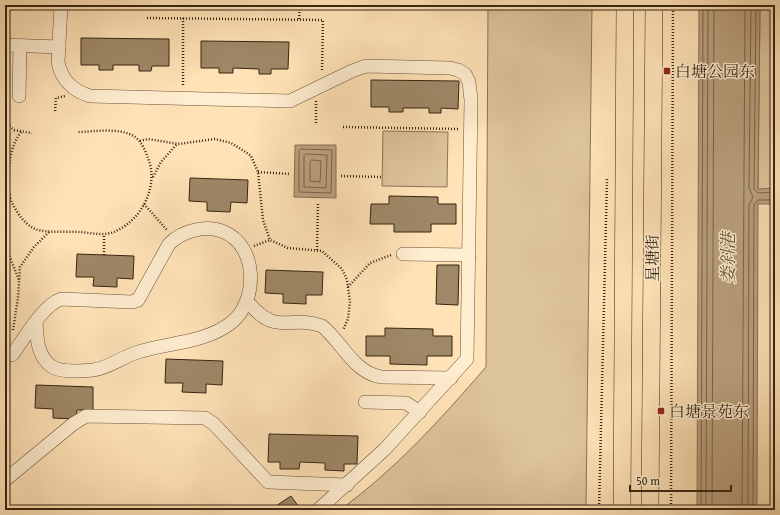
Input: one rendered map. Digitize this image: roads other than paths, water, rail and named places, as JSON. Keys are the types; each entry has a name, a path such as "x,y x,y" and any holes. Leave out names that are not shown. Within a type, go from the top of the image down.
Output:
{"main road":[{"name":"星塘街","path":"622,510 625,5"},
{"name":"星塘街","path":"650,510 654,5"}],"street":[{"path":"61,5 59,47 60,70 65,80 79,93 90,96 290,101 352,71 366,66 450,68 465,74 469,82 471,100 467,359 385,449 318,510"},
{"path":"5,45 59,47"},
{"path":"19,96 20,46"},
{"path":"7,354 12,355 36,322 53,302 61,299 132,302 138,300 172,242 176,237 189,232 218,229 237,240 249,263 250,296 233,322 222,330 201,338 136,353 107,366 93,370 64,370 52,367 38,350 36,322"},
{"path":"403,254 469,255"},
{"path":"247,301 257,313 268,320 281,323 315,324 322,326 362,370 371,375 381,377 451,378"},
{"path":"365,402 406,404 420,412"},
{"path":"5,480 73,424 86,416 205,418 214,424 268,482 346,485"}],"water":[{"name":"娄斜港","path":"699,5 760,5 758,189 775,188 775,204 758,204 757,510 697,510"},
{"path":"295,145 336,145 336,198 294,197"}],"place":[{"name":"白塘公园东","path":"667,71"},
{"name":"白塘景苑东","path":"661,411"}]}
